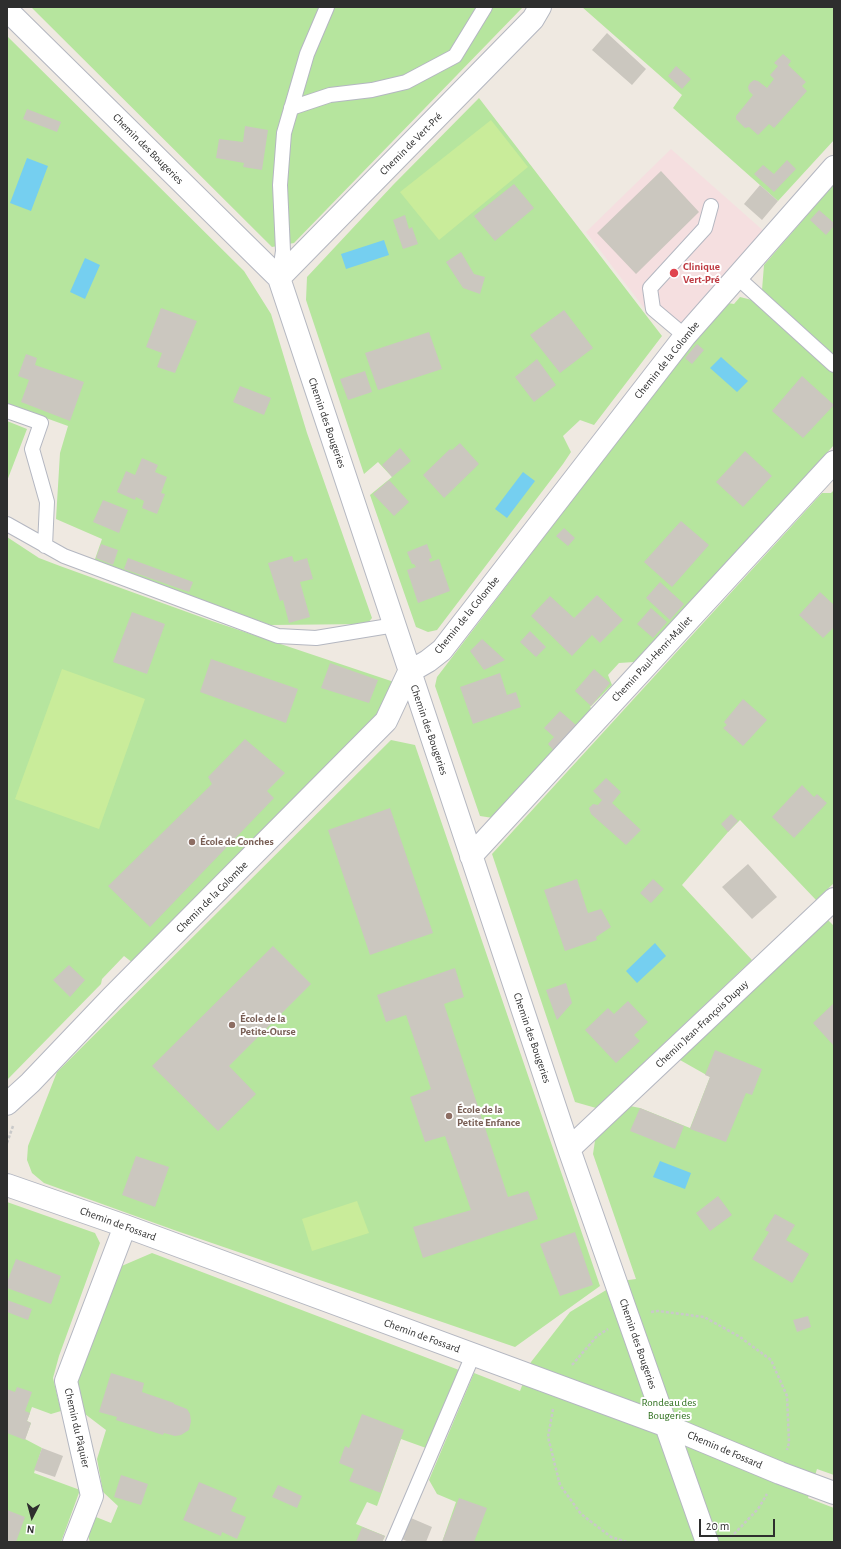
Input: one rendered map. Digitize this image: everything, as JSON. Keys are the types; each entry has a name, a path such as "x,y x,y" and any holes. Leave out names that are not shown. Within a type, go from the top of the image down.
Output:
{"street":[{"name":"Chemin de Vert-Pré","path":"279,278 534,19 540,7"},
{"name":"Chemin des Bougeries","path":"7,10 279,278 395,625 409,672 433,738 471,856 570,1149 667,1426 717,1540"},
{"name":"Chemin de la Colombe","path":"7,1104 30,1083 112,997 386,721 409,672 428,661 442,650 685,336 834,167"},
{"name":"Chemin Paul-Henri-Mallet","path":"471,856 834,462"},
{"name":"Chemin Jean-François Dupuy","path":"570,1149 834,899"},
{"name":"Chemin de Fossard","path":"7,1185 125,1226 667,1426 780,1473 834,1493"},
{"name":"Chemin du Pâquier","path":"74,1542 92,1496 66,1381 125,1226"}],"lane":[{"path":"279,278 283,251 280,184 284,133 290,108 307,54 327,7"},
{"path":"290,108 330,95 372,90 406,82 455,56 485,7"},
{"path":"685,336 653,309 650,288 705,228 711,206"},
{"path":"737,277 834,365"},
{"path":"7,411 41,423 32,449 46,502 45,546"},
{"path":"7,524 64,556 278,636 316,638 395,625"},
{"path":"392,1542 473,1355"}],"path":[{"path":"626,1542 611,1537 581,1514 560,1485 548,1437 558,1386 574,1362 597,1336 628,1316 658,1311 704,1317 740,1337 771,1360 786,1396 789,1443 780,1473 758,1509 734,1534 717,1540"}],"shaded area":[{"name":"Clinique Vert-Pré","path":"671,149 766,233 675,337 647,312 586,232"}],"green space":[{"path":"31,7 523,7 294,243 272,247"},
{"path":"582,7 834,7 834,140 778,201 673,108 682,95"},
{"path":"7,36 244,271 271,314 307,433 372,618 367,624 270,625 94,562 102,539 56,519 60,453 68,426 7,404"},
{"path":"479,98 662,336 594,425 580,420 563,436 571,452 563,464 437,630 428,632 416,627 370,495 392,477 378,462 364,474 306,300 307,277 393,185"},
{"path":"491,120 528,167 439,240 400,192"},
{"path":"834,184 834,445 672,623 634,662 619,663 608,675 612,685 590,707 592,709 493,818 480,816 435,686 437,677 680,359 728,303 734,304 740,297 752,300 762,290 764,265"},
{"path":"7,421 27,429 7,481"},
{"path":"834,490 834,883 816,900 740,820 682,885 752,960 596,1108 575,1102 492,854 822,493 831,493"},
{"path":"7,537 39,558 60,566 212,621 394,682 381,717 133,963 124,956 102,979 101,984 7,1080"},
{"path":"62,669 145,699 99,829 15,799"},
{"path":"391,740 415,745 600,1286 515,1347 174,1230 44,1183 32,1173 27,1160 28,1146 57,1072"},
{"name":"Rondeau des Bougeries","path":"828,920 834,926 834,1475 817,1469 808,1498 834,1508 834,1542 442,1542 456,1502 437,1494 429,1480 474,1373 520,1391 531,1362 570,1312 621,1281 636,1279 593,1154 596,1134 630,1106 640,1108 690,1128 710,1077 680,1060 753,989"},
{"path":"357,1201 369,1233 312,1251 302,1219"},
{"path":"7,1202 95,1233 100,1243 59,1356 53,1378 61,1411 51,1414 32,1407 27,1421 31,1423 25,1439 42,1448 34,1473 80,1490 61,1542 7,1542"},
{"path":"152,1253 459,1370 426,1448 401,1439 377,1506 367,1502 356,1524 385,1536 382,1542 90,1542 88,1536 96,1517 111,1523 118,1506 103,1492 97,1459 106,1430 85,1414 77,1382 117,1268"}],"water":[{"path":"27,158 48,166 31,211 10,203"},
{"path":"384,240 389,255 346,269 341,254"},
{"path":"85,258 100,265 85,299 70,292"},
{"path":"721,357 748,381 737,392 710,368"},
{"path":"523,472 535,481 507,518 495,509"},
{"path":"655,943 666,956 637,983 626,971"},
{"path":"660,1161 691,1173 685,1189 653,1177"}],"building":[{"path":"607,33 646,69 632,85 592,50"},
{"path":"783,54 791,61 788,65 806,82 802,86 807,91 774,128 769,124 758,135 749,127 745,128 736,119 736,116 753,95 749,91 748,87 750,83 754,80 758,81 767,88 774,79 770,75 778,66 774,63"},
{"path":"676,66 691,79 682,89 668,76"},
{"path":"27,109 61,122 57,132 23,119"},
{"path":"245,126 268,130 262,170 243,167 244,163 216,158 219,139 243,142"},
{"path":"787,160 796,169 774,192 754,174 763,165 774,174"},
{"path":"661,171 699,212 636,274 597,233"},
{"path":"514,184 534,208 495,241 474,216"},
{"path":"760,185 778,201 762,220 744,204"},
{"path":"819,210 834,223 834,226 826,235 810,220"},
{"path":"405,215 409,229 412,227 418,244 403,249 393,220"},
{"path":"461,252 474,274 485,277 480,294 463,288 446,262"},
{"path":"161,308 197,321 175,373 157,367 162,353 146,347"},
{"path":"564,310 593,348 560,373 530,335"},
{"path":"429,332 442,369 378,390 365,353"},
{"path":"697,344 704,350 692,364 685,358"},
{"path":"26,354 37,358 35,365 84,382 70,421 21,402 29,380 18,376"},
{"path":"537,359 556,385 534,402 515,377"},
{"path":"365,371 372,392 348,400 340,379"},
{"path":"802,376 834,405 803,438 772,411"},
{"path":"240,386 271,398 264,415 233,402"},
{"path":"460,443 479,464 444,498 423,475 450,449 452,450"},
{"path":"400,448 411,461 392,477 382,465"},
{"path":"745,451 772,476 743,507 716,482"},
{"path":"142,458 158,465 155,472 167,477 161,493 165,494 157,514 142,508 144,501 136,497 135,500 117,492 126,471 135,475"},
{"path":"389,480 409,502 394,516 373,494"},
{"path":"103,500 128,510 119,533 93,522"},
{"path":"681,521 709,545 672,587 644,562"},
{"path":"564,528 575,538 568,546 556,536"},
{"path":"101,544 118,550 113,565 96,558"},
{"path":"427,544 432,558 429,559 430,562 439,559 450,591 418,603 407,570 416,567 412,564 407,552"},
{"path":"292,556 294,562 307,558 313,579 300,582 310,617 289,623 283,600 280,601 268,563"},
{"path":"128,558 193,582 189,592 124,569"},
{"path":"660,582 684,604 670,620 646,598"},
{"path":"820,592 834,605 834,627 823,638 799,615"},
{"path":"597,595 623,620 600,643 592,635 572,656 531,616 550,596 574,618"},
{"path":"651,608 667,622 653,638 637,624"},
{"path":"132,612 165,624 147,674 113,662"},
{"path":"530,631 546,647 536,657 520,642"},
{"path":"482,639 505,660 484,670 470,651"},
{"path":"211,659 298,689 286,723 200,692"},
{"path":"330,663 378,680 369,703 321,688"},
{"path":"594,669 610,683 591,706 575,691"},
{"path":"500,673 507,695 516,692 521,707 473,724 460,687"},
{"path":"743,699 767,720 743,746 723,728 727,725 724,722"},
{"path":"560,711 576,725 554,751 548,744 554,737 544,728"},
{"name":"École de Conches","path":"245,739 285,773 267,791 274,798 150,927 108,886 212,784 208,777"},
{"path":"606,778 621,792 612,803 641,830 626,845 591,814 589,808 593,804 598,805 602,800 593,791"},
{"path":"802,785 814,797 817,794 827,803 794,838 772,817"},
{"path":"390,808 433,933 370,955 328,830"},
{"path":"731,814 738,821 728,832 721,824"},
{"path":"748,864 777,897 752,919 722,887"},
{"path":"577,879 588,913 601,909 611,927 596,937 597,940 565,951 544,890"},
{"path":"653,879 664,889 651,903 640,893"},
{"name":"École de la Petite-Ourse","path":"273,946 311,984 229,1066 256,1094 218,1131 152,1066"},
{"path":"69,965 85,980 70,997 53,980"},
{"name":"École de la Petite Enfance","path":"455,968 464,997 444,1004 508,1197 528,1191 538,1219 423,1258 413,1227 471,1210 445,1136 425,1142 410,1097 431,1089 406,1015 386,1022 377,995"},
{"path":"566,983 572,1003 557,1020 546,990"},
{"path":"628,1001 648,1022 634,1035 640,1041 616,1063 585,1030 608,1008 614,1014"},
{"path":"834,1003 834,1046 813,1023"},
{"path":"715,1050 762,1069 752,1095 746,1093 726,1142 690,1129 710,1077 705,1075"},
{"path":"640,1108 684,1126 675,1149 630,1131"},
{"path":"136,1156 169,1167 155,1207 122,1195"},
{"path":"718,1196 732,1215 710,1231 696,1213"},
{"path":"775,1214 795,1225 786,1240 809,1254 792,1283 752,1259 769,1232 765,1230"},
{"path":"575,1232 593,1285 560,1296 540,1244"},
{"path":"16,1259 61,1276 51,1304 7,1288 7,1282"},
{"path":"7,1300 32,1309 28,1320 7,1312"},
{"path":"808,1316 811,1327 797,1332 793,1320"},
{"path":"111,1373 144,1383 142,1392 187,1409 190,1414 191,1421 189,1430 181,1435 175,1436 164,1433 163,1435 116,1420 117,1417 99,1412"},
{"path":"17,1387 32,1392 25,1411 30,1413 27,1421 31,1423 25,1440 7,1433 7,1389 15,1392"},
{"path":"362,1414 404,1430 381,1493 349,1481 354,1469 339,1463 345,1446 349,1448"},
{"path":"42,1448 63,1456 55,1477 34,1470"},
{"path":"121,1475 148,1484 141,1505 114,1497"},
{"path":"199,1482 237,1498 231,1511 246,1517 237,1539 222,1532 221,1536 183,1520"},
{"path":"278,1485 302,1496 297,1508 272,1497"},
{"path":"459,1498 487,1508 474,1542 442,1542"},
{"path":"7,1510 25,1517 16,1542 7,1542"},
{"path":"411,1518 432,1527 426,1542 409,1542 402,1539"},
{"path":"362,1527 385,1536 382,1542 356,1542"}],"place":[{"name":"Clinique Vert-Pré","path":"674,273"},
{"name":"École de Conches","path":"192,842"},
{"name":"École de la Petite-Ourse","path":"232,1025"},
{"name":"École de la Petite Enfance","path":"449,1116"}]}
